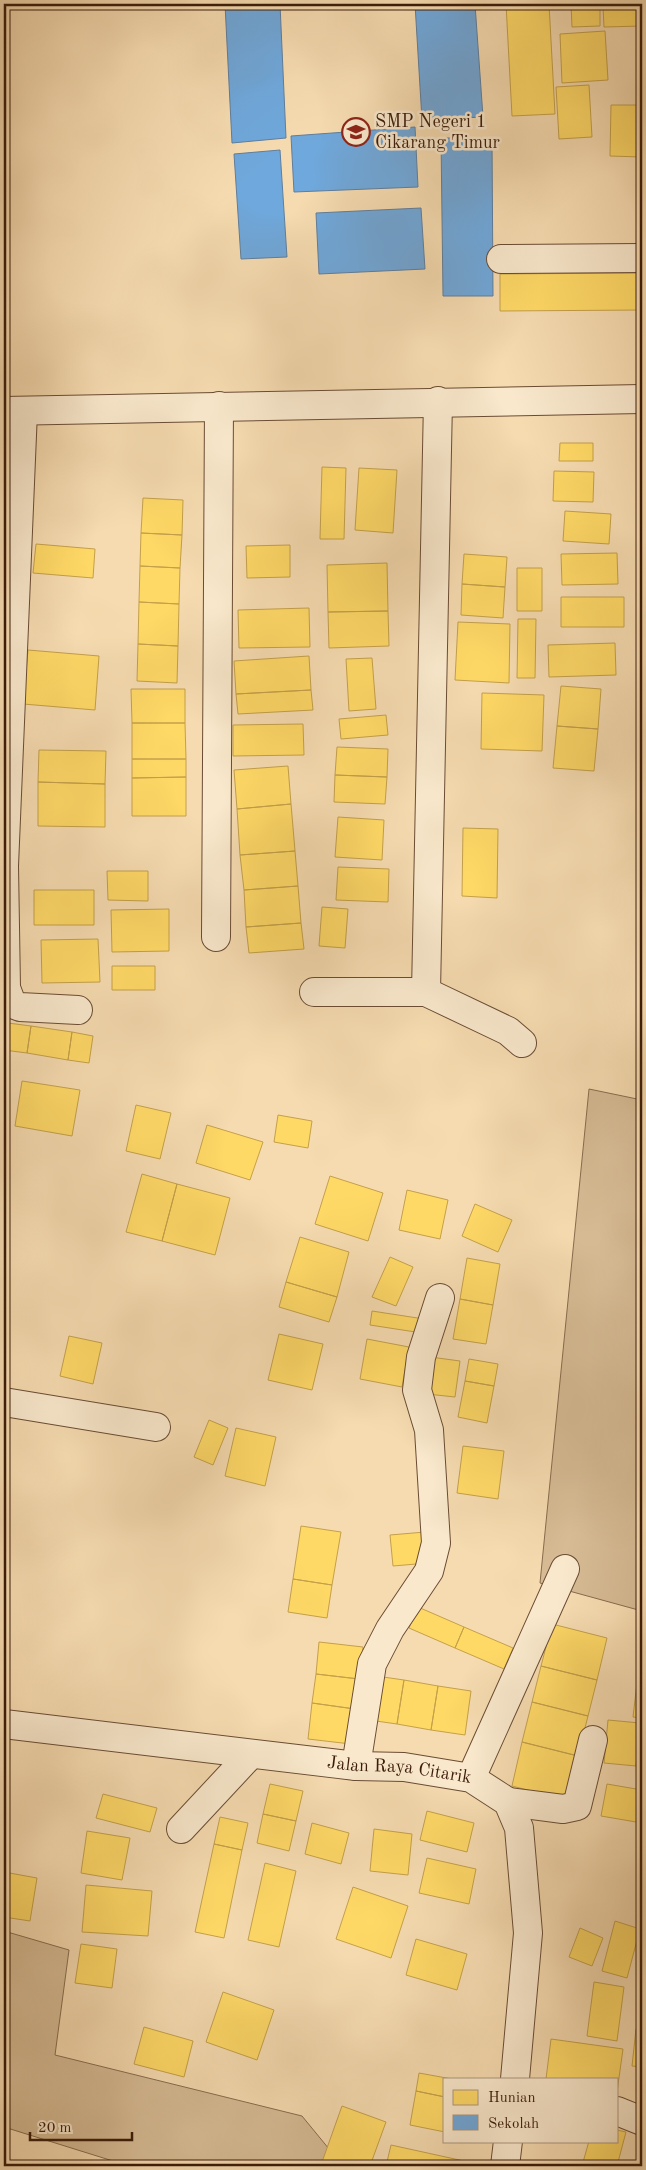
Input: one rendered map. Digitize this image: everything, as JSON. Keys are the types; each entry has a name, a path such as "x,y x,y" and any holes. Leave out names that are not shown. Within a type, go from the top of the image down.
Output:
{"street":[{"path":"501,259 642,258"},
{"path":"78,1010 20,1007 12,1004 6,988 4,866 14,411 642,399"},
{"path":"426,992 438,402"},
{"path":"216,937 219,406"},
{"path":"314,992 426,992 508,1031 522,1043"},
{"path":"356,1766 372,1664 390,1629 429,1571 436,1543 429,1430 417,1390 421,1357 440,1298"},
{"path":"4,1402 156,1427"},
{"path":"470,1778 565,1569"},
{"name":"Jalan Raya Citarik","path":"4,1724 250,1755 356,1766 404,1767 470,1778 508,1802"},
{"path":"508,1802 563,1810 577,1806 593,1740"},
{"path":"181,1829 250,1755"},
{"path":"508,1802 519,1828 528,1933 515,2078"},
{"path":"618,2111 642,2121"},
{"path":"505,2166 508,2142"}],"shaded area":[{"path":"589,1089 642,1100 642,1611 540,1583"},
{"path":"4,1931 69,1950 55,2055 302,2116 343,2166 129,2166 4,2127"}],"building: Hunian":[{"path":"506,4 549,4 555,114 512,116"},
{"path":"571,4 600,4 600,26 572,27"},
{"path":"642,5 642,26 604,27 603,7"},
{"path":"605,31 608,80 562,83 560,34"},
{"path":"589,85 592,137 559,139 556,87"},
{"path":"611,105 642,105 642,157 610,156"},
{"path":"642,273 642,310 500,311 500,274"},
{"path":"560,443 593,443 593,461 559,461"},
{"path":"322,467 346,468 344,539 320,539"},
{"path":"359,468 397,470 393,533 355,530"},
{"path":"554,471 594,472 593,502 553,501"},
{"path":"143,498 183,500 182,535 141,533"},
{"path":"565,511 611,514 609,544 563,541"},
{"path":"141,533 182,535 180,568 140,566"},
{"path":"36,544 95,549 93,578 33,573"},
{"path":"290,545 290,577 247,578 246,546"},
{"path":"617,553 618,584 562,585 561,554"},
{"path":"464,554 507,557 505,587 462,584"},
{"path":"387,563 388,611 328,612 327,565"},
{"path":"140,566 180,568 179,604 139,602"},
{"path":"517,568 542,568 542,611 517,611"},
{"path":"462,584 505,587 503,618 461,615"},
{"path":"561,597 624,597 624,627 561,627"},
{"path":"139,602 179,604 178,646 138,644"},
{"path":"309,608 310,647 239,648 238,610"},
{"path":"388,611 389,646 329,648 328,612"},
{"path":"518,619 536,619 535,678 517,678"},
{"path":"458,622 510,624 509,683 455,680"},
{"path":"615,643 616,675 549,677 548,645"},
{"path":"138,644 178,646 177,683 137,681"},
{"path":"28,650 99,656 95,710 23,704"},
{"path":"309,656 311,690 236,694 234,661"},
{"path":"372,658 376,709 349,711 346,659"},
{"path":"561,686 601,689 598,729 557,726"},
{"path":"131,689 185,689 185,723 132,723"},
{"path":"311,690 313,710 238,714 236,694"},
{"path":"482,693 544,695 542,751 481,749"},
{"path":"386,715 388,735 341,739 339,719"},
{"path":"132,723 185,723 186,759 132,759"},
{"path":"303,724 304,755 233,756 233,725"},
{"path":"557,726 598,729 594,771 553,768"},
{"path":"337,747 388,749 387,777 335,775"},
{"path":"39,750 106,751 105,784 38,782"},
{"path":"132,759 186,759 186,777 132,778"},
{"path":"288,766 291,804 237,809 234,770"},
{"path":"335,775 387,777 385,804 334,802"},
{"path":"186,777 186,816 132,816 132,778"},
{"path":"38,782 105,784 105,827 38,826"},
{"path":"291,804 295,851 240,855 237,809"},
{"path":"338,817 384,820 382,860 335,857"},
{"path":"463,828 498,829 497,898 462,896"},
{"path":"295,851 298,886 244,890 240,855"},
{"path":"338,867 389,869 388,902 336,900"},
{"path":"107,871 148,871 148,901 108,900"},
{"path":"298,886 301,923 246,927 244,890"},
{"path":"34,890 94,890 94,925 34,925"},
{"path":"322,907 348,909 345,948 319,946"},
{"path":"169,909 169,951 112,952 111,910"},
{"path":"301,923 304,949 249,953 246,927"},
{"path":"98,939 100,982 42,983 41,940"},
{"path":"112,966 155,966 155,990 112,990"},
{"path":"8,1023 31,1026 27,1053 4,1050"},
{"path":"31,1026 72,1032 68,1060 27,1053"},
{"path":"72,1032 93,1036 89,1063 68,1060"},
{"path":"22,1081 80,1090 72,1136 15,1126"},
{"path":"136,1105 171,1113 160,1159 126,1151"},
{"path":"278,1115 312,1121 308,1148 274,1142"},
{"path":"207,1125 263,1142 250,1180 196,1163"},
{"path":"142,1174 177,1184 162,1241 126,1232"},
{"path":"330,1176 383,1193 368,1241 315,1224"},
{"path":"177,1184 230,1198 215,1255 162,1241"},
{"path":"407,1190 448,1200 440,1239 399,1230"},
{"path":"475,1204 512,1220 498,1252 462,1236"},
{"path":"300,1237 349,1252 337,1297 286,1282"},
{"path":"390,1257 413,1267 396,1306 372,1297"},
{"path":"467,1258 500,1264 493,1305 460,1299"},
{"path":"286,1282 337,1297 329,1322 279,1307"},
{"path":"460,1299 493,1305 486,1344 453,1339"},
{"path":"372,1311 424,1319 422,1333 370,1325"},
{"path":"279,1334 323,1344 312,1390 268,1380"},
{"path":"69,1336 102,1343 93,1384 60,1376"},
{"path":"367,1339 409,1347 402,1387 360,1379"},
{"path":"423,1356 460,1361 455,1397 418,1393"},
{"path":"469,1359 498,1364 494,1386 465,1381"},
{"path":"465,1381 494,1386 487,1423 458,1417"},
{"path":"209,1420 228,1428 213,1465 194,1457"},
{"path":"236,1428 276,1437 265,1486 225,1476"},
{"path":"463,1446 504,1451 498,1499 457,1493"},
{"path":"301,1526 341,1532 332,1585 293,1579"},
{"path":"425,1532 428,1563 393,1566 390,1535"},
{"path":"293,1579 332,1585 327,1618 288,1612"},
{"path":"418,1607 464,1627 455,1648 409,1628"},
{"path":"552,1624 607,1638 597,1680 541,1666"},
{"path":"464,1627 513,1648 504,1669 455,1648"},
{"path":"319,1642 363,1647 359,1679 316,1674"},
{"path":"541,1666 597,1680 588,1716 532,1702"},
{"path":"316,1674 359,1679 355,1709 312,1703"},
{"path":"376,1676 404,1680 397,1724 369,1720"},
{"path":"404,1680 438,1686 431,1730 397,1724"},
{"path":"637,1683 642,1683 642,1718 633,1717"},
{"path":"438,1686 471,1691 465,1735 431,1730"},
{"path":"532,1702 588,1716 578,1756 522,1742"},
{"path":"312,1703 355,1709 351,1744 308,1739"},
{"path":"608,1720 640,1723 636,1766 604,1763"},
{"path":"522,1742 578,1756 567,1800 512,1786"},
{"path":"270,1784 303,1791 296,1821 263,1814"},
{"path":"607,1784 642,1790 642,1823 601,1816"},
{"path":"103,1794 157,1808 150,1832 96,1818"},
{"path":"427,1811 474,1823 467,1852 420,1840"},
{"path":"263,1814 296,1821 289,1851 257,1843"},
{"path":"220,1817 248,1823 242,1850 214,1844"},
{"path":"312,1823 349,1833 341,1864 305,1854"},
{"path":"374,1829 412,1834 408,1875 370,1871"},
{"path":"87,1831 130,1838 122,1880 81,1873"},
{"path":"214,1844 242,1850 224,1938 195,1932"},
{"path":"427,1858 476,1869 469,1904 419,1893"},
{"path":"265,1863 296,1871 279,1947 248,1940"},
{"path":"4,1872 37,1878 30,1921 4,1917"},
{"path":"86,1885 152,1891 148,1936 82,1932"},
{"path":"353,1887 408,1906 391,1958 336,1939"},
{"path":"615,1921 640,1929 627,1978 602,1971"},
{"path":"580,1928 603,1938 592,1966 569,1957"},
{"path":"416,1939 467,1954 457,1990 406,1975"},
{"path":"81,1944 117,1949 112,1988 75,1983"},
{"path":"594,1982 624,1987 617,2041 587,2036"},
{"path":"223,1992 274,2010 257,2060 206,2042"},
{"path":"144,2027 193,2041 184,2077 134,2064"},
{"path":"636,2029 642,2030 642,2067 632,2066"},
{"path":"551,2039 623,2049 618,2085 618,2078 546,2078"},
{"path":"419,2073 446,2078 443,2078 443,2097 416,2091"},
{"path":"416,2091 443,2097 443,2132 410,2125"},
{"path":"342,2106 386,2122 370,2166 334,2166 322,2162"},
{"path":"618,2130 626,2132 617,2166 582,2166 589,2142 618,2142"},
{"path":"391,2145 464,2161 462,2166 386,2166"}],"building: Sekolah":[{"path":"225,4 280,4 286,138 232,143"},
{"path":"415,4 475,4 483,117 422,120"},
{"path":"415,127 418,187 294,192 291,136"},
{"path":"441,138 492,138 493,296 443,296"},
{"path":"280,150 287,257 241,259 234,154"},
{"path":"421,208 425,269 319,274 316,213"}],"place":[{"name":"SMP Negeri 1 Cikarang Timur","path":"356,132"}]}
